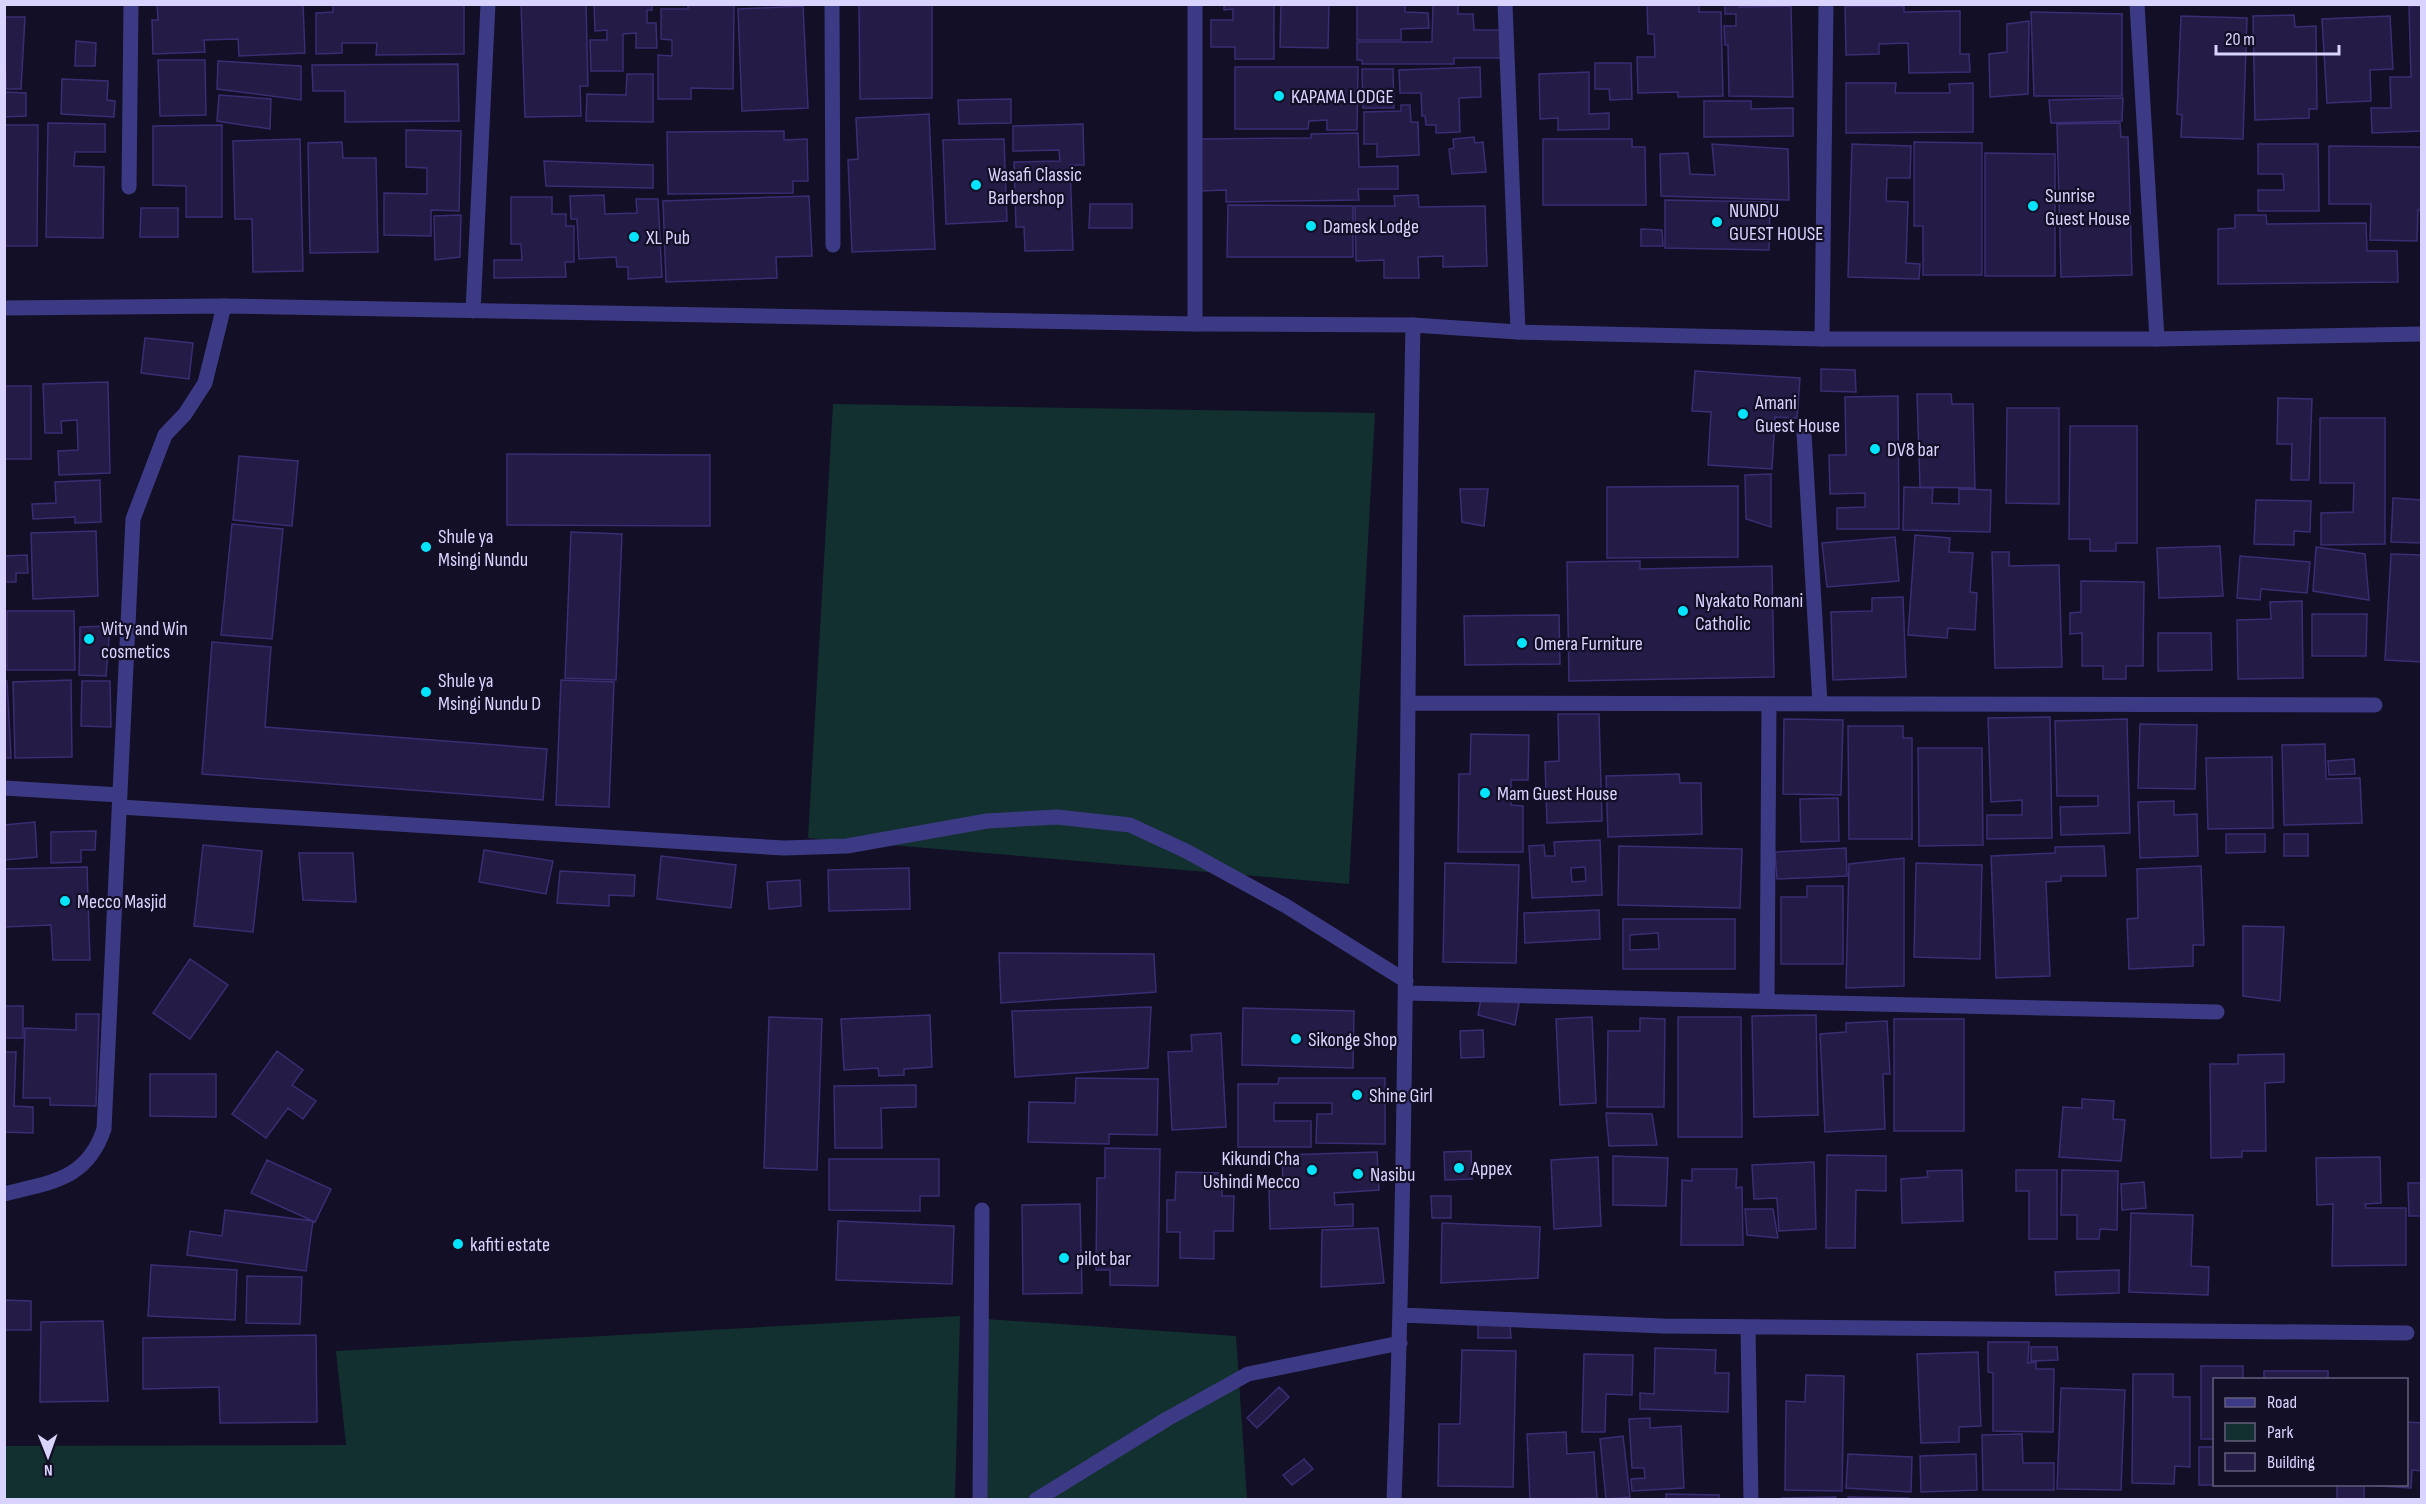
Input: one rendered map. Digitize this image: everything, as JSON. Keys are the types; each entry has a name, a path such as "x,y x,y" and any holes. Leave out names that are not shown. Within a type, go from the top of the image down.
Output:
{"street":[{"path":"129,186 130,4"},
{"path":"473,310 488,4"},
{"path":"832,4 833,245"},
{"path":"1195,4 1195,324"},
{"path":"1505,4 1518,332"},
{"path":"1822,339 1826,4"},
{"path":"2137,4 2157,339"},
{"path":"4,1194 51,1182 79,1170 97,1150 104,1129 133,519 165,435 185,414 205,383 224,306"},
{"path":"4,308 224,306 1195,324 1413,325 1518,332 1822,339 2157,339 2421,334"},
{"path":"1394,1500 1401,1315 1413,325"},
{"path":"1804,433 1820,704"},
{"path":"1408,704 2375,705"},
{"path":"1767,1001 1769,704"},
{"path":"4,788 120,801 784,849 847,846 987,821 1057,817 1130,825 1186,851 1286,906 1406,987 1767,1001 2217,1012"},
{"path":"980,1500 982,1210"},
{"path":"1401,1315 1748,1328 2407,1333"},
{"path":"1748,1328 1751,1500"},
{"path":"1036,1500 1167,1419 1248,1374 1400,1343"}],"green space":[{"path":"833,404 1375,413 1349,884 808,838"},
{"path":"960,1316 955,1499 5,1499 5,1446 346,1445 336,1351"},
{"path":"986,1319 1236,1336 1247,1499 978,1500"}],"building":[{"path":"157,4 303,4 305,53 239,56 238,39 204,40 205,52 153,54 152,20 158,20"},
{"path":"333,4 464,4 464,54 376,55 377,43 342,43 342,53 316,54 316,13 333,12"},
{"path":"521,4 586,4 588,86 580,86 581,116 525,117"},
{"path":"594,4 652,4 652,10 647,10 647,23 656,23 657,48 636,48 636,33 623,34 623,71 591,71 590,40 607,40 607,30 595,31"},
{"path":"688,4 734,4 733,89 691,88 691,99 658,99 658,55 672,56 672,40 661,39 661,9 688,9"},
{"path":"859,4 932,4 932,98 860,99"},
{"path":"1224,4 1274,4 1274,59 1235,59 1235,47 1211,47 1211,20 1233,20 1233,9 1224,10"},
{"path":"1281,4 1329,4 1328,48 1280,47"},
{"path":"1357,4 1405,4 1405,12 1428,13 1429,28 1401,29 1401,40 1357,40"},
{"path":"1433,4 1458,4 1458,14 1473,14 1474,30 1502,30 1502,58 1454,58 1454,64 1362,64 1362,60 1357,60 1357,42 1432,42"},
{"path":"1647,4 1699,4 1699,12 1721,12 1723,96 1678,97 1678,92 1638,93 1637,57 1655,57 1654,34 1648,34"},
{"path":"1725,4 1739,4 1739,7 1791,6 1793,97 1729,96 1728,45 1725,45 1724,26 1736,26 1736,14 1725,14"},
{"path":"803,6 808,108 742,111 738,9"},
{"path":"1845,6 1904,6 1904,12 1960,11 1960,54 1969,54 1970,72 1909,73 1908,43 1879,44 1879,54 1846,55"},
{"path":"2409,6 2422,6 2422,131 2372,133 2371,108 2391,108 2390,77 2411,77"},
{"path":"2031,12 2122,14 2122,96 2034,96"},
{"path":"2294,15 2295,27 2316,26 2317,109 2309,109 2309,118 2255,120 2253,16"},
{"path":"2181,16 2247,18 2243,139 2181,137 2182,115 2177,114"},
{"path":"2390,16 2393,69 2370,70 2371,101 2327,103 2322,19"},
{"path":"4,17 25,17 21,89 6,89"},
{"path":"2029,21 2028,94 1990,97 1989,54 2007,52 2007,24"},
{"path":"76,41 96,43 95,66 75,66"},
{"path":"158,60 205,60 206,115 160,116"},
{"path":"218,61 301,66 301,100 217,89"},
{"path":"1595,63 1631,63 1632,99 1610,100 1609,89 1595,89"},
{"path":"458,64 459,121 345,122 345,91 313,91 312,65"},
{"path":"1235,67 1358,67 1357,130 1327,130 1327,120 1309,121 1308,129 1235,129"},
{"path":"1480,67 1481,97 1459,98 1460,132 1436,133 1436,125 1426,125 1425,116 1422,116 1421,93 1400,93 1399,70"},
{"path":"1362,69 1393,69 1394,108 1363,108"},
{"path":"1589,72 1589,114 1609,113 1609,129 1558,130 1558,118 1540,119 1539,74"},
{"path":"627,74 653,74 653,122 586,121 587,94 626,95"},
{"path":"62,79 108,81 107,100 115,101 114,117 61,114"},
{"path":"1846,83 1896,83 1895,93 1950,93 1949,84 1973,83 1973,132 1846,133"},
{"path":"4,92 26,93 26,116 4,117"},
{"path":"219,95 271,99 270,129 217,121"},
{"path":"2123,98 2122,121 2051,123 2049,100"},
{"path":"1011,99 1011,123 959,124 958,100"},
{"path":"1704,101 1751,101 1751,109 1793,108 1793,136 1704,137"},
{"path":"1401,105 1410,105 1411,122 1418,122 1419,155 1377,157 1377,144 1364,144 1364,112 1401,111"},
{"path":"929,114 935,249 852,252 848,160 858,159 856,118"},
{"path":"48,123 105,124 105,152 75,152 74,166 104,167 103,238 46,237"},
{"path":"2120,123 2121,137 2128,137 2132,275 2061,277 2057,124"},
{"path":"1083,124 1084,165 1070,165 1073,250 1025,251 1024,227 1016,227 1014,162 1060,161 1059,150 1013,151 1013,126"},
{"path":"4,125 38,125 37,246 4,246"},
{"path":"222,125 222,217 186,217 186,186 153,185 153,126"},
{"path":"406,130 461,131 459,211 431,210 431,236 384,235 384,193 427,194 427,168 406,167"},
{"path":"784,131 784,140 807,139 808,181 793,181 793,193 668,194 667,132"},
{"path":"1358,133 1359,167 1398,166 1398,189 1358,189 1359,200 1226,202 1226,190 1201,191 1200,139 1311,138 1311,134"},
{"path":"1474,137 1475,143 1483,142 1486,172 1452,174 1449,149 1454,148 1453,139"},
{"path":"300,139 303,271 253,272 252,219 235,219 233,141"},
{"path":"1004,139 1007,221 946,224 943,140"},
{"path":"1543,139 1632,139 1632,147 1645,147 1646,205 1543,205"},
{"path":"342,142 343,158 376,158 378,252 310,253 308,143"},
{"path":"1914,142 1982,143 1982,275 1923,275 1923,226 1914,226"},
{"path":"1712,144 1788,149 1789,200 1661,196 1660,154 1688,153 1690,174 1715,175"},
{"path":"1852,144 1911,146 1910,178 1887,178 1886,201 1908,202 1906,263 1920,264 1919,279 1848,277"},
{"path":"2258,144 2318,144 2319,211 2258,211 2258,190 2284,190 2283,174 2258,174"},
{"path":"2329,146 2422,147 2422,210 2418,210 2417,241 2370,240 2371,204 2329,204"},
{"path":"1985,153 2055,154 2055,276 1985,276"},
{"path":"544,161 653,165 653,188 546,186"},
{"path":"604,195 605,214 637,213 636,199 658,199 662,277 628,279 628,267 617,267 616,257 579,259 577,219 571,219 570,196"},
{"path":"1418,195 1419,207 1485,206 1487,266 1443,267 1443,256 1418,257 1419,278 1384,278 1384,260 1356,261 1355,206 1395,206 1394,196"},
{"path":"809,196 812,256 776,257 777,278 666,282 663,201"},
{"path":"511,197 552,197 552,214 566,214 566,226 574,226 574,262 565,262 566,277 494,278 494,260 522,260 521,244 511,244"},
{"path":"1665,200 1770,202 1769,250 1665,248"},
{"path":"1090,204 1132,204 1132,228 1089,228"},
{"path":"1228,205 1353,206 1353,257 1227,257"},
{"path":"141,208 178,208 178,237 140,237"},
{"path":"461,215 460,257 435,260 434,216"},
{"path":"2235,215 2266,215 2267,224 2366,223 2367,251 2397,251 2398,282 2218,284 2218,229 2235,228"},
{"path":"1641,229 1662,230 1663,246 1641,246"},
{"path":"145,338 193,343 189,379 141,373"},
{"path":"1821,369 1855,370 1856,392 1821,391"},
{"path":"1695,371 1800,378 1797,418 1775,417 1772,469 1708,465 1711,412 1692,411"},
{"path":"108,382 110,473 59,475 58,451 78,450 77,420 61,421 62,433 45,433 43,384"},
{"path":"4,386 31,386 31,459 4,459"},
{"path":"1917,394 1951,394 1952,404 1973,404 1975,488 1920,487"},
{"path":"1898,396 1899,529 1837,529 1837,508 1865,507 1865,493 1830,494 1829,455 1846,455 1845,397"},
{"path":"2278,398 2312,399 2309,480 2291,480 2292,444 2277,444"},
{"path":"2007,408 2059,408 2059,504 2006,503"},
{"path":"2320,418 2385,418 2385,544 2321,545 2321,513 2353,512 2354,483 2320,483"},
{"path":"2070,426 2137,426 2137,543 2116,543 2116,551 2090,551 2090,539 2069,539"},
{"path":"507,454 710,455 710,526 507,525"},
{"path":"239,456 298,461 292,526 233,520"},
{"path":"1771,474 1771,527 1746,519 1745,475"},
{"path":"100,480 101,522 75,523 75,517 33,519 32,504 56,503 55,482"},
{"path":"1738,486 1738,557 1607,558 1607,487"},
{"path":"1904,487 1933,488 1932,503 1959,504 1959,489 1991,490 1990,532 1903,530"},
{"path":"1460,489 1488,489 1484,526 1462,522"},
{"path":"2393,498 2422,500 2422,543 2391,542"},
{"path":"2256,500 2311,501 2310,532 2294,531 2294,545 2254,544"},
{"path":"232,524 283,529 272,639 221,635"},
{"path":"96,531 98,596 33,599 31,533"},
{"path":"571,532 622,534 616,680 565,678"},
{"path":"1915,535 1950,538 1949,552 1973,553 1970,592 1977,593 1975,630 1948,628 1947,638 1908,635"},
{"path":"1895,537 1899,581 1827,587 1822,543"},
{"path":"2220,546 2223,596 2159,598 2157,548"},
{"path":"2316,547 2365,554 2369,600 2313,591"},
{"path":"1992,552 2009,552 2009,566 2059,565 2062,667 1995,668"},
{"path":"2391,554 2422,555 2422,662 2385,660"},
{"path":"27,555 28,573 16,573 16,582 4,582 4,556"},
{"path":"2240,556 2310,562 2307,593 2261,589 2260,600 2237,598"},
{"path":"1640,561 1640,569 1772,566 1774,677 1569,681 1567,562"},
{"path":"2081,581 2144,582 2143,666 2126,666 2126,679 2103,679 2103,666 2082,666 2082,633 2070,634 2070,613 2081,612"},
{"path":"1903,597 1906,677 1833,680 1831,612 1872,611 1872,598"},
{"path":"2302,601 2303,678 2238,679 2237,620 2271,619 2270,602"},
{"path":"7,611 74,611 75,670 7,670"},
{"path":"2312,614 2367,614 2366,656 2312,656"},
{"path":"1559,615 1560,664 1465,665 1464,616"},
{"path":"110,626 106,676 79,675 80,627"},
{"path":"2158,633 2211,633 2212,670 2158,671"},
{"path":"212,642 271,647 265,727 547,749 543,800 202,774"},
{"path":"71,680 72,757 15,758 13,682"},
{"path":"561,680 614,682 609,807 556,805"},
{"path":"4,681 7,681 11,758 4,758"},
{"path":"82,681 110,681 111,727 81,726"},
{"path":"1558,714 1599,714 1602,821 1547,823 1545,762 1559,761"},
{"path":"2050,717 2052,838 1987,839 1987,815 2022,815 2022,800 1991,802 1988,718"},
{"path":"1784,719 1843,720 1841,795 1783,794"},
{"path":"2127,719 2130,833 2061,835 2060,807 2098,806 2098,796 2057,796 2055,721"},
{"path":"2140,724 2197,725 2195,789 2138,788"},
{"path":"1848,726 1903,726 1903,738 1912,738 1912,839 1849,839"},
{"name":"Mam Guest House","path":"1471,734 1529,735 1528,780 1511,780 1511,805 1523,806 1523,852 1458,852 1459,774 1470,774"},
{"path":"2325,744 2326,779 2360,778 2362,823 2284,825 2282,745"},
{"path":"1918,748 1982,748 1983,845 1919,846"},
{"path":"2272,757 2273,828 2208,829 2206,758"},
{"path":"2354,759 2355,774 2329,775 2328,761"},
{"path":"1679,774 1680,783 1701,783 1702,834 1608,837 1606,776"},
{"path":"1838,798 1839,841 1801,842 1800,799"},
{"path":"2174,801 2174,815 2197,814 2198,856 2140,858 2138,802"},
{"path":"35,822 37,857 4,860 4,825"},
{"path":"96,831 95,850 81,850 81,862 51,863 51,832"},
{"path":"2226,834 2265,834 2265,852 2226,853"},
{"path":"2284,834 2308,834 2308,856 2284,856"},
{"path":"1600,840 1602,895 1532,898 1529,846 1544,845 1545,856 1555,856 1554,842","holes":["1585,867 1586,881 1572,882 1571,868"]},
{"path":"203,845 262,851 253,932 194,926"},
{"path":"1619,846 1742,849 1740,908 1618,905"},
{"path":"2104,846 2106,876 2061,876 2061,881 2046,882 2050,976 1996,978 1991,856 2055,853 2055,847"},
{"path":"1846,848 1847,876 1777,879 1775,852"},
{"path":"484,850 553,861 546,894 479,882"},
{"path":"299,853 353,853 356,902 303,900"},
{"path":"661,856 736,865 731,908 657,899"},
{"path":"1904,858 1904,986 1846,988 1849,864"},
{"path":"1445,863 1519,865 1516,963 1443,962"},
{"path":"1916,863 1982,865 1980,959 1914,957"},
{"path":"2201,866 2204,945 2193,945 2193,966 2129,969 2127,919 2138,918 2137,869"},
{"path":"87,867 90,960 53,960 51,925 4,927 4,869"},
{"path":"909,868 910,909 829,911 828,870"},
{"path":"560,871 635,875 634,896 609,895 609,906 557,903"},
{"path":"800,880 801,906 769,909 767,882"},
{"path":"1807,886 1843,886 1843,964 1781,964 1781,897 1807,897"},
{"path":"1599,910 1600,939 1525,943 1524,913"},
{"path":"1623,919 1735,919 1735,969 1623,969","holes":["1658,933 1659,949 1630,950 1630,935"]},
{"path":"2243,926 2284,927 2280,1001 2243,996"},
{"path":"999,953 1154,954 1156,992 1001,1003"},
{"path":"190,959 228,985 190,1039 153,1013"},
{"path":"1481,998 1519,1003 1515,1025 1478,1015"},
{"path":"4,1006 23,1006 23,1038 4,1038"},
{"path":"1151,1007 1148,1068 1015,1077 1012,1011"},
{"path":"1243,1008 1354,1011 1353,1068 1242,1065"},
{"path":"76,1014 99,1014 96,1106 50,1105 50,1098 23,1098 25,1028 76,1030"},
{"path":"930,1015 932,1067 904,1069 904,1075 879,1076 878,1068 844,1070 841,1019"},
{"path":"1816,1015 1818,1115 1754,1117 1752,1016"},
{"path":"769,1017 822,1019 817,1170 764,1168"},
{"path":"1592,1017 1596,1103 1560,1105 1556,1019"},
{"path":"1678,1017 1741,1017 1742,1137 1678,1137"},
{"path":"1640,1018 1665,1019 1664,1107 1607,1107 1608,1031 1640,1031"},
{"path":"1894,1019 1964,1019 1964,1131 1894,1131"},
{"path":"1887,1021 1890,1074 1883,1074 1885,1129 1825,1132 1820,1034 1846,1032 1846,1023"},
{"path":"1483,1030 1484,1057 1461,1058 1460,1031"},
{"path":"1221,1033 1226,1127 1172,1130 1168,1052 1192,1051 1191,1035"},
{"path":"277,1051 303,1070 292,1085 316,1101 303,1119 288,1108 266,1138 232,1114"},
{"path":"4,1052 16,1052 14,1106 33,1107 33,1133 4,1132"},
{"path":"2284,1054 2284,1082 2265,1083 2266,1151 2242,1151 2242,1157 2211,1158 2210,1064 2238,1064 2238,1055"},
{"path":"150,1074 216,1074 216,1117 150,1116"},
{"path":"1076,1078 1158,1079 1157,1135 1109,1134 1109,1144 1028,1142 1029,1102 1075,1103"},
{"path":"1279,1078 1385,1078 1385,1144 1316,1143 1317,1114 1332,1114 1332,1103 1274,1103 1274,1121 1311,1121 1311,1147 1238,1147 1238,1084 1278,1084"},
{"path":"916,1085 916,1107 881,1108 882,1148 835,1148 834,1086"},
{"path":"2082,1099 2114,1101 2113,1119 2125,1120 2121,1161 2059,1157 2063,1107 2082,1108"},
{"path":"1606,1113 1652,1114 1657,1145 1609,1146"},
{"path":"1105,1148 1160,1149 1158,1286 1110,1285 1110,1270 1096,1270 1097,1178 1105,1178"},
{"path":"1471,1151 1472,1179 1445,1180 1444,1152"},
{"path":"1377,1152 1379,1190 1334,1193 1335,1205 1353,1204 1353,1226 1270,1229 1269,1187 1283,1186 1282,1155"},
{"path":"1827,1155 1886,1156 1886,1191 1856,1190 1855,1248 1826,1248"},
{"path":"1613,1156 1668,1158 1666,1206 1613,1205"},
{"path":"1598,1157 1601,1226 1554,1229 1551,1160"},
{"path":"2380,1157 2381,1203 2365,1204 2366,1208 2406,1208 2406,1265 2332,1266 2333,1204 2317,1205 2316,1158"},
{"path":"829,1159 939,1159 939,1196 920,1196 920,1211 829,1210"},
{"path":"267,1160 331,1189 315,1222 251,1193"},
{"path":"1814,1162 1816,1229 1779,1231 1777,1198 1754,1199 1752,1165"},
{"path":"1692,1169 1737,1169 1736,1188 1742,1187 1743,1245 1681,1245 1682,1180 1692,1181"},
{"path":"1962,1170 1963,1221 1902,1223 1901,1179 1928,1177 1927,1171"},
{"path":"2016,1170 2057,1170 2057,1239 2029,1239 2029,1191 2016,1191"},
{"path":"2062,1170 2118,1171 2117,1230 2100,1229 2099,1239 2077,1239 2077,1215 2061,1215"},
{"path":"1176,1172 1222,1173 1222,1196 1234,1196 1233,1231 1214,1231 1214,1259 1180,1258 1180,1232 1167,1232 1167,1200 1175,1200"},
{"path":"2144,1182 2146,1208 2122,1210 2121,1184"},
{"path":"2408,1183 2422,1183 2422,1216 2409,1216"},
{"path":"1431,1196 1451,1196 1451,1218 1432,1218"},
{"path":"1080,1204 1082,1293 1023,1294 1022,1205"},
{"path":"1745,1209 1773,1209 1778,1238 1747,1235"},
{"path":"225,1210 313,1221 306,1271 187,1255 190,1231 222,1236"},
{"path":"2131,1213 2193,1215 2191,1266 2209,1267 2208,1295 2129,1292"},
{"path":"838,1221 954,1226 952,1284 836,1280"},
{"path":"1442,1223 1540,1227 1538,1278 1441,1283"},
{"path":"1378,1228 1384,1283 1321,1287 1322,1230"},
{"path":"151,1265 237,1270 235,1320 148,1316"},
{"path":"2119,1270 2119,1293 2056,1295 2055,1272"},
{"path":"247,1276 302,1277 300,1324 246,1323"},
{"path":"4,1300 31,1301 31,1330 4,1330"},
{"path":"103,1321 108,1401 40,1402 41,1322"},
{"path":"1478,1324 1510,1325 1511,1338 1478,1338"},
{"path":"316,1335 317,1422 220,1423 219,1387 143,1389 143,1338"},
{"path":"1988,1342 2029,1342 2028,1363 2036,1362 2036,1369 2054,1369 2053,1432 1993,1431 1993,1373 1988,1372"},
{"path":"2031,1347 2057,1347 2058,1360 2031,1361"},
{"path":"1655,1348 1716,1350 1715,1373 1729,1373 1728,1412 1640,1409 1640,1393 1654,1394"},
{"path":"1462,1350 1516,1351 1513,1487 1438,1486 1439,1424 1460,1424"},
{"path":"1978,1352 1981,1426 1959,1427 1959,1442 1921,1443 1917,1354"},
{"path":"1584,1354 1633,1355 1632,1395 1606,1394 1605,1432 1582,1432"},
{"path":"2201,1366 2243,1366 2243,1378 2213,1378 2213,1439 2201,1439"},
{"path":"2264,1371 2328,1371 2328,1378 2264,1378"},
{"path":"2133,1374 2173,1374 2173,1397 2190,1397 2190,1467 2175,1466 2174,1484 2132,1483"},
{"path":"1806,1375 1844,1376 1842,1491 1785,1490 1786,1401 1805,1402"},
{"path":"1279,1387 1289,1397 1257,1428 1247,1418"},
{"path":"2061,1388 2125,1390 2121,1490 2057,1489"},
{"path":"1650,1418 1650,1428 1681,1426 1684,1488 1632,1491 1631,1479 1645,1478 1644,1468 1632,1468 1629,1419"},
{"path":"2408,1422 2422,1423 2422,1471 2412,1470 2411,1488 2380,1486 2408,1486"},
{"path":"1566,1432 1567,1454 1594,1452 1597,1498 1530,1500 1527,1434"},
{"path":"2022,1434 2023,1463 2054,1463 2054,1490 1983,1490 1982,1435"},
{"path":"1623,1436 1630,1497 1606,1499 1600,1439"},
{"path":"2199,1447 2213,1447 2213,1485 2199,1485"},
{"path":"1848,1454 1912,1457 1911,1492 1846,1488"},
{"path":"1976,1454 1977,1490 1921,1492 1920,1456"},
{"path":"1304,1459 1313,1469 1292,1485 1283,1475"},
{"path":"2337,1486 2364,1486 2364,1500 2337,1500"},
{"path":"1666,1494 1719,1495 1719,1500 1666,1500"},
{"path":"1836,1497 1836,1500 1781,1498"},
{"path":"1848,1497 1909,1498 1909,1500 1848,1500"}],"place":[{"name":"KAPAMA LODGE","path":"1279,96"},
{"name":"Wasafi Classic Barbershop","path":"976,185"},
{"name":"Sunrise Guest House","path":"2033,206"},
{"name":"NUNDU GUEST HOUSE","path":"1717,222"},
{"name":"Damesk Lodge","path":"1311,226"},
{"name":"XL Pub","path":"634,237"},
{"name":"Amani Guest House","path":"1743,414"},
{"name":"DV8 bar","path":"1875,449"},
{"name":"Shule ya Msingi Nundu","path":"426,547"},
{"name":"Nyakato Romani Catholic","path":"1683,611"},
{"name":"Wity and Win cosmetics","path":"89,639"},
{"name":"Omera Furniture","path":"1522,643"},
{"name":"Shule ya Msingi Nundu D","path":"426,692"},
{"name":"Mam Guest House","path":"1485,793"},
{"name":"Mecco Masjid","path":"65,901"},
{"name":"Sikonge Shop","path":"1296,1039"},
{"name":"Shine Girl","path":"1357,1095"},
{"name":"Appex","path":"1459,1168"},
{"name":"Kikundi Cha Ushindi Mecco","path":"1312,1170"},
{"name":"Nasibu","path":"1358,1174"},
{"name":"kafiti estate","path":"458,1244"},
{"name":"pilot bar","path":"1064,1258"}]}
